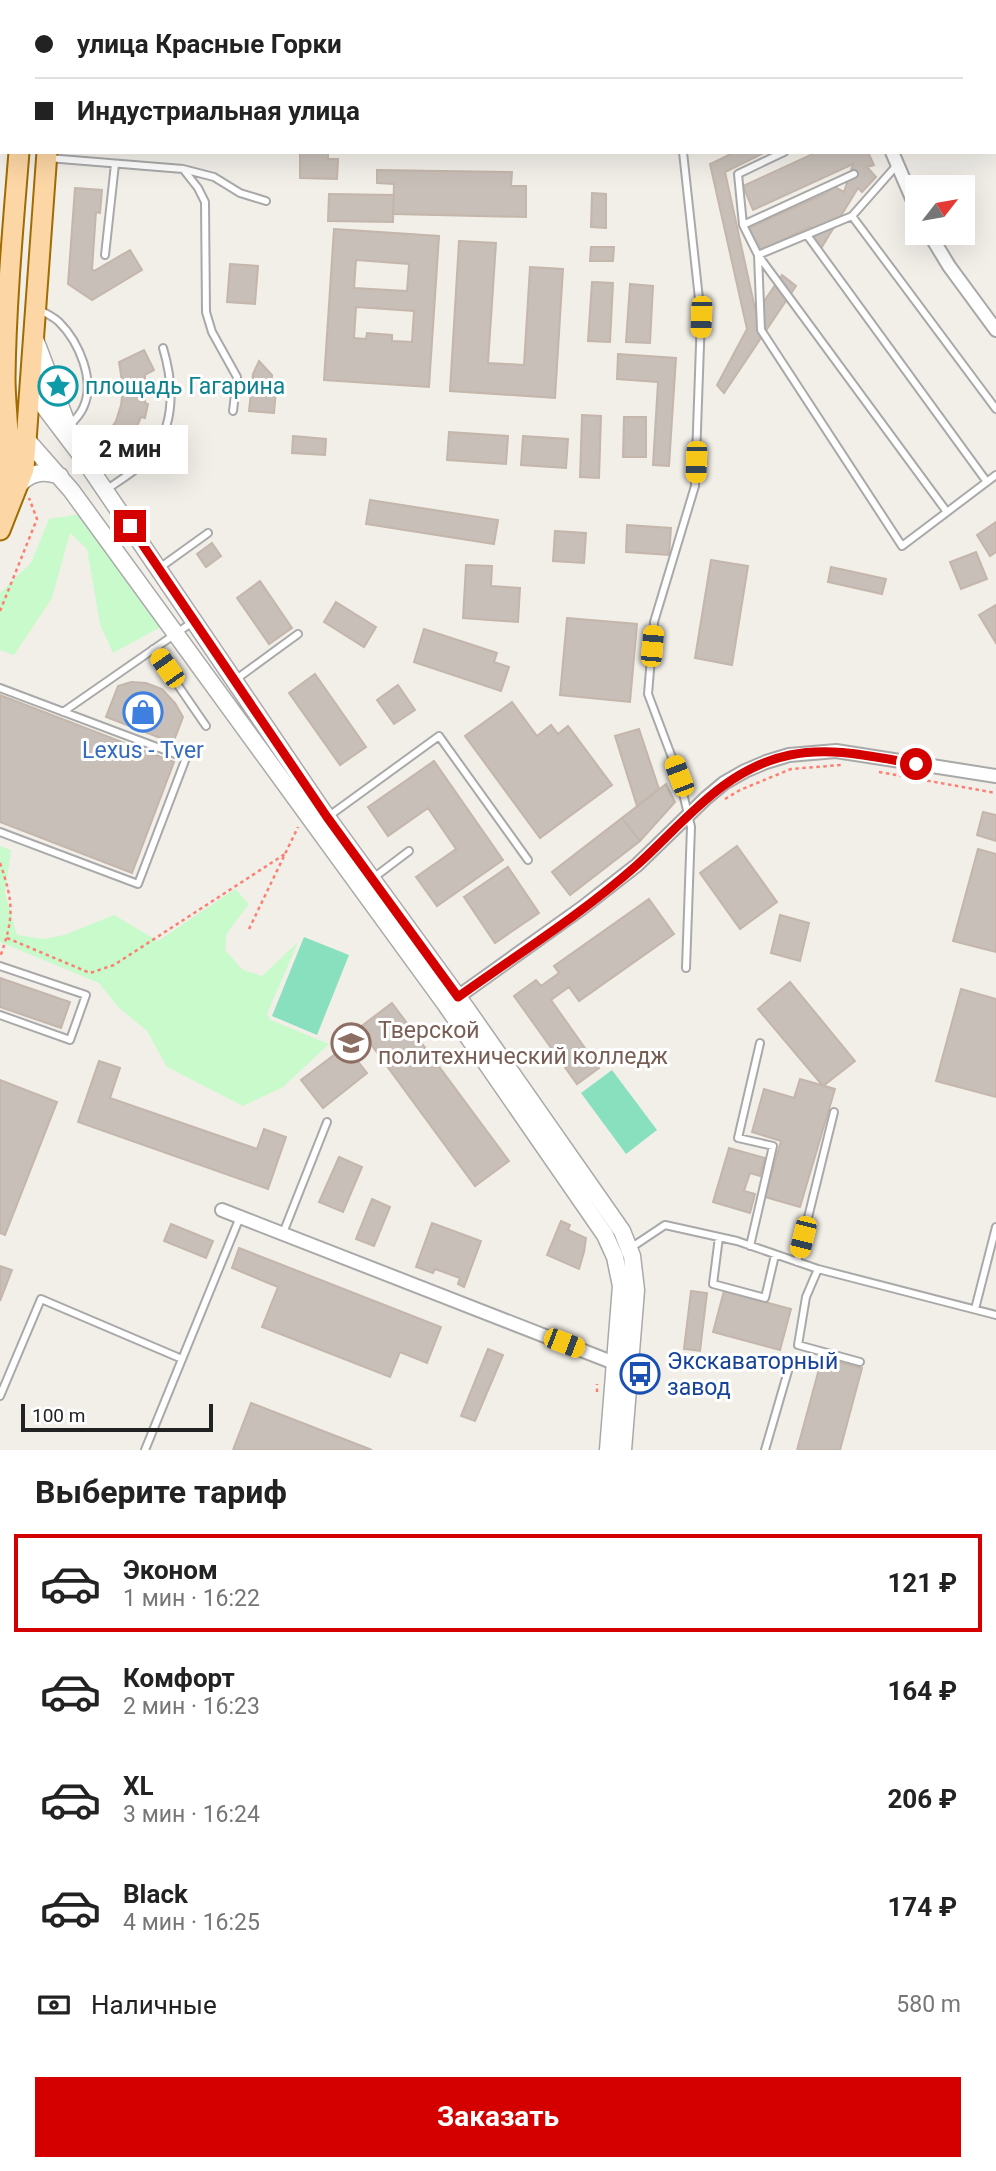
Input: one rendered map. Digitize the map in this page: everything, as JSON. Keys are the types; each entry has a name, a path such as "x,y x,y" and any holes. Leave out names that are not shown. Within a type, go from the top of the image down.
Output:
{"main road":[{"path":"0,530 10,487 3,382 19,154"},
{"path":"10,487 24,469 46,155"},
{"path":"0,286 10,264"},
{"path":"3,382 30,388"},
{"path":"4,422 27,440"}],"street":[{"path":"893,154 905,183"},
{"path":"936,245 996,330"},
{"path":"33,335 64,426 76,448 372,879 601,1228 622,1253 623,1450"},
{"path":"30,388 64,426"},
{"path":"4,422 39,420 64,426"},
{"path":"27,440 60,476 452,1001"},
{"path":"10,487 36,473 60,476"},
{"path":"452,1001 637,865 724,783 745,771 789,755 836,751 996,776"},
{"path":"222,1210 622,1366"},
{"path":"608,1450 622,1366"}],"lane":[{"path":"683,154 701,317 695,486 654,622 648,694 679,776 691,827 686,968"},
{"path":"780,154 738,174 743,225 758,255 947,512"},
{"path":"46,155 183,169 214,177 240,193 266,201"},
{"path":"105,255 115,164"},
{"path":"758,255 852,216 897,165"},
{"path":"183,169 205,202 206,312 212,332 237,377 233,411"},
{"path":"743,225 855,174"},
{"path":"852,216 996,409"},
{"path":"807,235 987,482"},
{"path":"758,255 761,330 902,546 996,475"},
{"path":"35,307 58,320 73,340 86,370 88,393 83,410 64,426"},
{"path":"105,490 143,463 163,435 170,413 172,390 170,370 163,348"},
{"path":"158,569 208,533"},
{"path":"63,712 194,621"},
{"path":"235,680 298,634"},
{"path":"153,649 206,726"},
{"path":"0,688 186,758 138,884 0,832"},
{"path":"327,817 439,736 528,860"},
{"path":"372,879 409,851"},
{"path":"0,966 86,995 70,1040 0,1015"},
{"path":"750,1246 774,1146 738,1138 760,1043"},
{"path":"797,1262 834,1112"},
{"path":"283,1233 327,1122"},
{"path":"145,1450 240,1217"},
{"path":"622,1253 666,1225 719,1237 818,1269 996,1314"},
{"path":"975,1309 996,1227"},
{"path":"719,1237 713,1284 765,1298 775,1255"},
{"path":"818,1269 806,1297 798,1345 860,1362"},
{"path":"0,1395 41,1299 182,1360"},
{"path":"765,1450 788,1371"}],"path":[{"path":"0,611 37,519 10,487"},
{"path":"720,803 740,790 791,769 842,765"},
{"path":"868,770 996,793"},
{"path":"249,929 303,817"},
{"path":"7,938 90,973 114,965 285,854"},
{"path":"0,863 10,902 10,926 0,957"}],"green space":[{"path":"93,512 168,623 113,653 100,624 87,549 70,533 52,598 14,655 0,650 0,593 31,563 49,519"},
{"path":"0,846 11,850 5,893 17,935 43,939 64,935 114,915 158,941 235,889 249,904 227,933 225,950 243,970 262,976 298,942 267,1014 271,1020 329,1044 283,1087 243,1106 167,1067 147,1031 118,1007 99,983 0,942"},
{"path":"304,937 349,955 317,1035 272,1016"},
{"path":"612,1070 657,1130 626,1154 581,1093"}],"building":[{"path":"300,154 328,154 328,159 338,159 337,179 300,178"},
{"path":"731,154 762,154 725,172 756,313 782,275 796,286 724,393 717,385 747,329 710,164"},
{"path":"813,154 869,154 874,165 867,167 876,177 862,192 858,188 820,250 808,241 814,229 810,227 759,251 749,228 827,193 833,186 844,192 853,164 753,210 743,186"},
{"path":"377,170 512,172 511,186 526,186 526,217 393,214 394,184 377,183"},
{"path":"75,188 102,190 100,213 96,212 92,269 94,271 130,250 142,270 92,300 68,284"},
{"path":"592,193 606,194 606,228 591,227"},
{"path":"329,194 394,195 393,222 328,221"},
{"path":"334,229 439,236 429,387 324,380","holes":["356,260 409,264 407,291 354,288","356,307 414,311 412,342 392,341 392,335 367,333 366,339 354,338"]},
{"path":"459,241 496,243 488,363 524,365 530,267 563,269 555,398 450,391"},
{"path":"591,247 614,247 613,261 590,261"},
{"path":"230,264 258,266 255,304 227,302"},
{"path":"592,282 613,283 610,342 588,341"},
{"path":"630,284 653,286 650,343 626,342"},
{"path":"144,350 154,370 145,375 145,403 148,404 145,418 141,417 129,445 135,455 116,467 101,444 116,421 121,405 123,388 119,362"},
{"path":"618,354 676,358 669,466 653,465 658,382 617,379"},
{"path":"259,361 272,375 271,389 276,389 274,413 249,411 253,374"},
{"path":"582,415 601,416 599,478 580,477"},
{"path":"624,417 646,417 646,457 623,457"},
{"path":"449,432 508,436 506,464 447,460"},
{"path":"293,436 326,439 325,455 292,453"},
{"path":"523,436 568,439 566,468 521,465"},
{"path":"370,500 498,520 494,544 366,524"},
{"path":"996,522 996,552 990,556 977,535"},
{"path":"627,525 671,528 669,555 626,552"},
{"path":"555,531 586,533 584,563 553,561"},
{"path":"212,543 221,556 206,567 197,554"},
{"path":"976,552 987,579 961,589 950,562"},
{"path":"711,560 748,566 732,665 695,658"},
{"path":"466,565 492,566 491,586 520,588 518,622 463,618"},
{"path":"831,567 886,579 882,594 828,582"},
{"path":"260,581 292,628 269,644 237,598"},
{"path":"336,602 376,627 364,647 324,622"},
{"path":"996,605 996,643 979,615"},
{"path":"567,618 637,624 630,702 560,695"},
{"path":"424,629 497,653 494,662 509,667 501,691 414,662"},
{"path":"315,674 366,747 340,765 289,693"},
{"path":"131,682 146,683 162,689 175,703 183,717 173,743 106,717 118,686"},
{"path":"398,685 415,710 394,724 377,700"},
{"path":"0,695 174,762 132,873 0,822"},
{"path":"512,702 537,736 551,725 558,734 568,726 612,785 540,838 465,736"},
{"path":"639,729 659,789 637,806 615,736"},
{"path":"434,761 503,860 437,906 416,877 456,849 428,808 388,836 368,807"},
{"path":"666,784 675,802 640,841 622,818"},
{"path":"983,812 996,815 996,841 977,835"},
{"path":"622,818 640,841 570,895 552,872"},
{"path":"737,846 777,902 740,929 700,873"},
{"path":"978,849 996,854 996,952 953,941"},
{"path":"508,867 539,913 495,943 464,897"},
{"path":"649,899 674,934 579,1001 569,987 551,1000 599,1068 577,1084 514,996 536,980 541,986 559,973 554,966"},
{"path":"780,915 809,923 800,961 771,953"},
{"path":"0,978 70,1002 61,1028 0,1007"},
{"path":"790,982 855,1061 823,1086 758,1009"},
{"path":"961,989 996,999 996,1097 936,1081"},
{"path":"392,1003 509,1161 475,1186 359,1028"},
{"path":"346,1046 367,1073 323,1108 301,1080"},
{"path":"99,1061 120,1068 110,1098 257,1149 264,1129 286,1137 268,1189 78,1122"},
{"path":"800,1079 835,1089 800,1207 765,1197 781,1141 752,1132 764,1089 794,1098"},
{"path":"0,1080 57,1102 5,1235 0,1233"},
{"path":"729,1148 765,1158 760,1176 750,1173 744,1191 755,1194 750,1213 713,1202"},
{"path":"339,1157 362,1167 343,1212 319,1202"},
{"path":"372,1199 390,1207 374,1246 356,1239"},
{"path":"561,1221 570,1225 568,1230 586,1238 579,1269 547,1255"},
{"path":"432,1223 481,1241 464,1287 458,1284 460,1278 435,1269 433,1273 416,1267"},
{"path":"171,1224 213,1241 206,1258 164,1241"},
{"path":"239,1248 441,1327 427,1363 400,1352 390,1377 262,1327 278,1287 232,1268"},
{"path":"0,1266 12,1270 0,1301"},
{"path":"691,1291 707,1293 700,1351 684,1349"},
{"path":"724,1291 791,1309 780,1350 713,1332"},
{"path":"488,1349 503,1355 475,1421 461,1416"},
{"path":"822,1358 862,1368 840,1450 797,1450"},
{"path":"251,1403 372,1450 233,1450"}],"place":[{"name":"площадь Гагарина","path":"58,386"},
{"name":"Lexus - Tver","path":"143,712"},
{"name":"Тверской политехнический колледж","path":"351,1043"},
{"name":"Экскаваторный завод","path":"640,1374"}],"route":[{"path":"130,526 327,817 458,997 637,865 706,798 745,771 789,755 836,751 916,764"}]}
